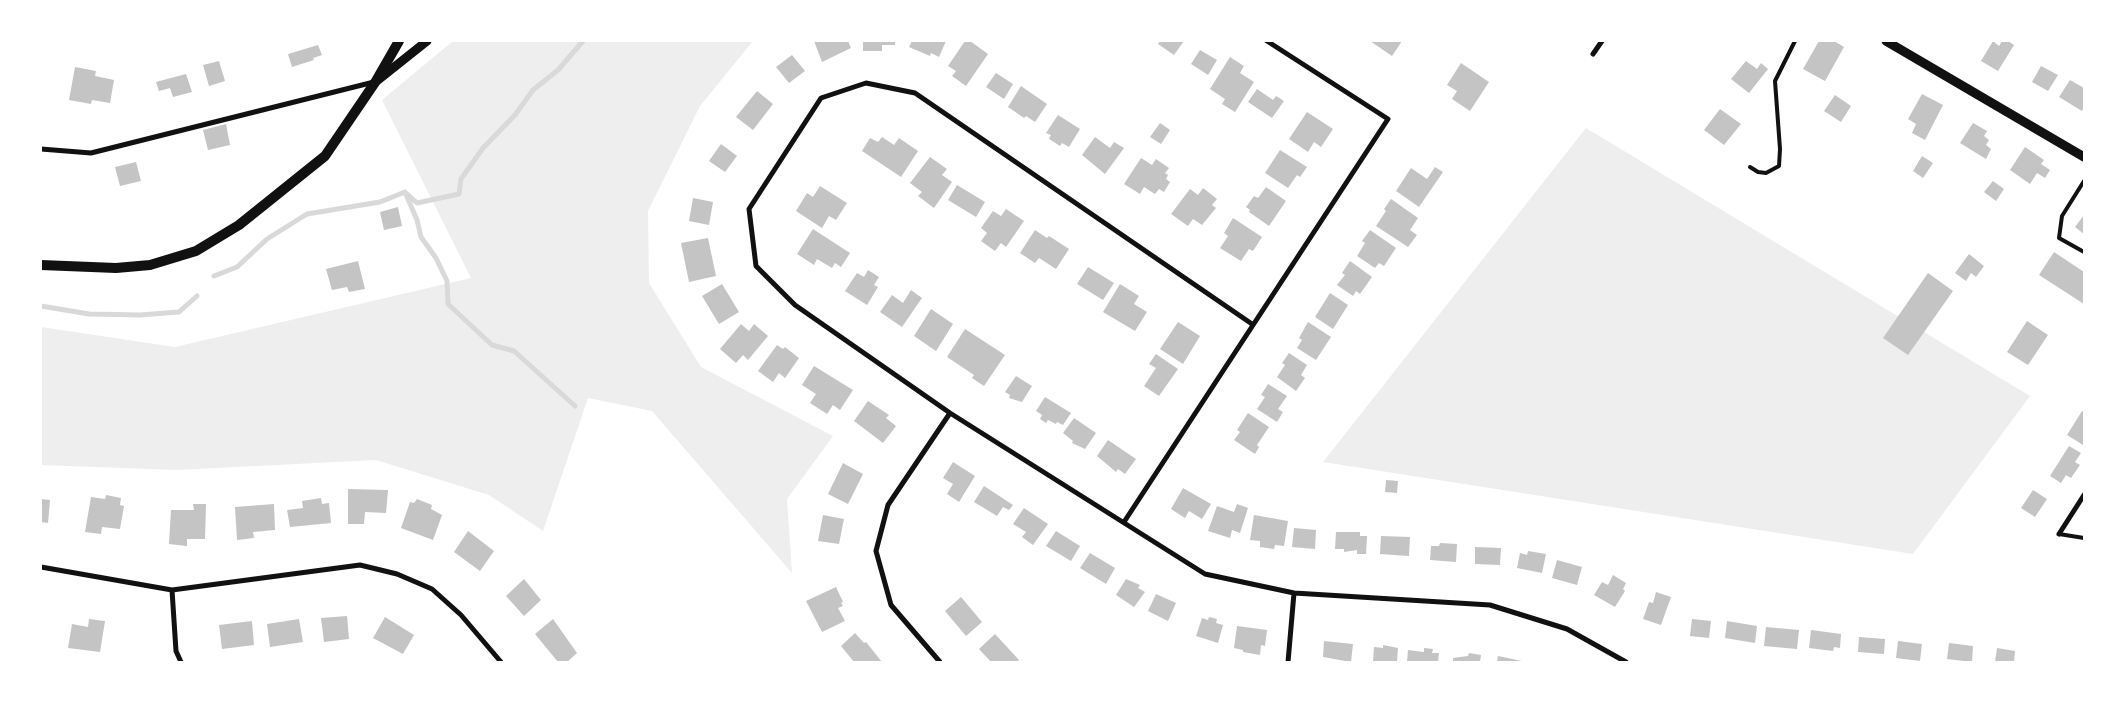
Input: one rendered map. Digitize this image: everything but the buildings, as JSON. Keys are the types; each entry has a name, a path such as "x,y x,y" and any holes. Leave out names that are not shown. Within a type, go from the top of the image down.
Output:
{"main road":[{"path":"41,265 116,268 150,265 196,251 239,225 325,156 376,81 399,41"}],"street":[{"path":"41,149 91,153 376,81 427,41"},
{"path":"1124,522 1388,119 1267,41"},
{"path":"1593,54 1602,41"},
{"path":"1886,41 2084,157"},
{"path":"1252,324 916,93 866,83 821,98 749,209 756,266 795,305 950,413 1205,574 1294,594 1490,606 1567,629 1626,662"},
{"path":"940,662 891,605 876,551 888,506 950,413"},
{"path":"2059,534 2084,495"},
{"path":"41,566 172,590 360,565 397,574 432,589 461,615 501,662"},
{"path":"172,590 176,650 180,662"},
{"path":"1288,662 1294,594"}],"lane":[{"path":"1750,166 1758,172 1766,173 1779,166 1780,149 1775,81 1795,41"},
{"path":"2084,181 2062,216 2058,238 2084,252"},
{"path":"2059,534 2084,538"}],"shaded area":[{"path":"453,41 753,41 700,106 648,211 649,283 701,367 833,436 787,499 792,573 652,411 588,398 543,531 489,495 376,460 177,470 41,465 41,327 175,347 471,278 382,100"},
{"path":"1586,128 2030,396 1913,554 1323,462"}],"waterway":[{"path":"407,194 417,203 459,194 461,179 483,148 515,115 533,90 558,70 583,41"},
{"path":"405,192 417,220 421,237 436,258 447,281 448,304 492,345 514,351 575,406"},
{"path":"214,276 237,267 267,239 307,214 380,202 405,192"},
{"path":"41,306 89,314 140,315 179,312 197,296"}]}
